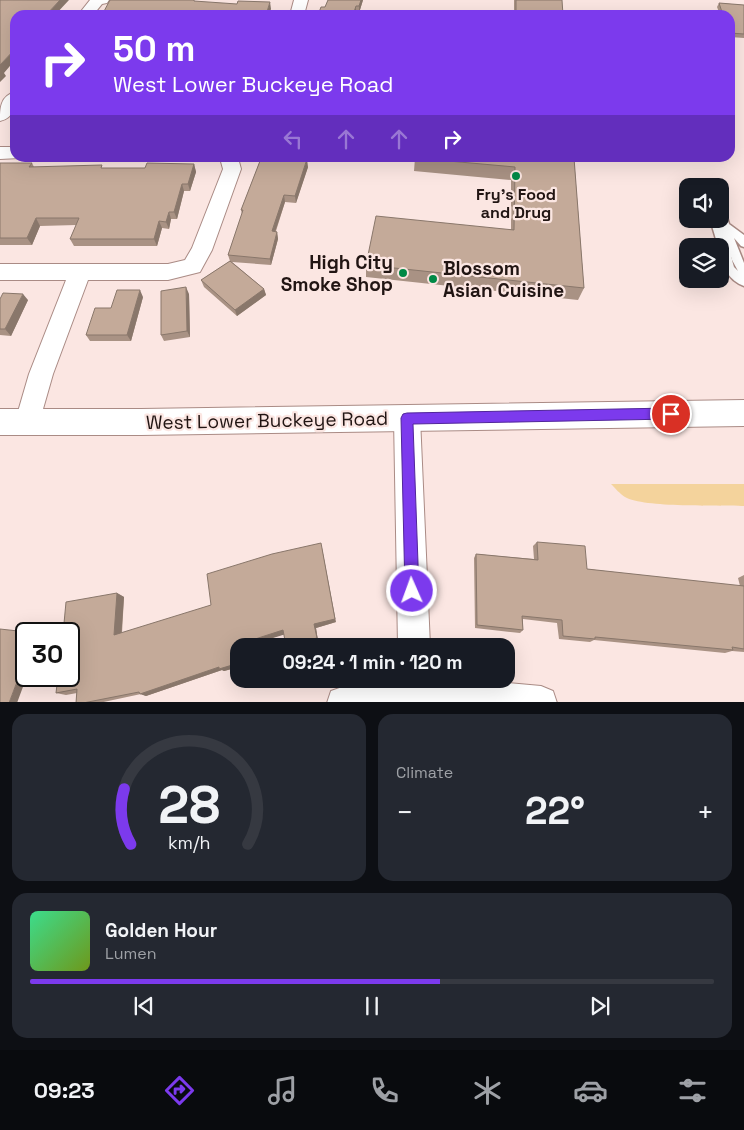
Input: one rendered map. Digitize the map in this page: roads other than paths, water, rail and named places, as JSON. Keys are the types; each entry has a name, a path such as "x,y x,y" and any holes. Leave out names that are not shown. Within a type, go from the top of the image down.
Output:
{"main road":[{"name":"West Lower Buckeye Road","path":"14,422 141,422 744,413"}],"street":[{"path":"90,10 99,0"},
{"path":"0,116 10,103"},
{"path":"0,272 168,272 192,266 202,250 232,169 230,162"},
{"path":"14,422 41,374 80,273"},
{"path":"407,418 414,638"},
{"path":"343,702 396,688"},
{"path":"443,688 541,702"}],"lane":[{"path":"718,228 729,269 744,282"},
{"path":"727,228 736,258 744,272"},
{"path":"729,228 740,237 744,243"}],"place":[{"name":"Fry's Food and Drug","path":"516,176"},
{"name":"High City Smoke Shop","path":"403,273"},
{"name":"Blossom Asian Cuisine","path":"433,279"}]}
